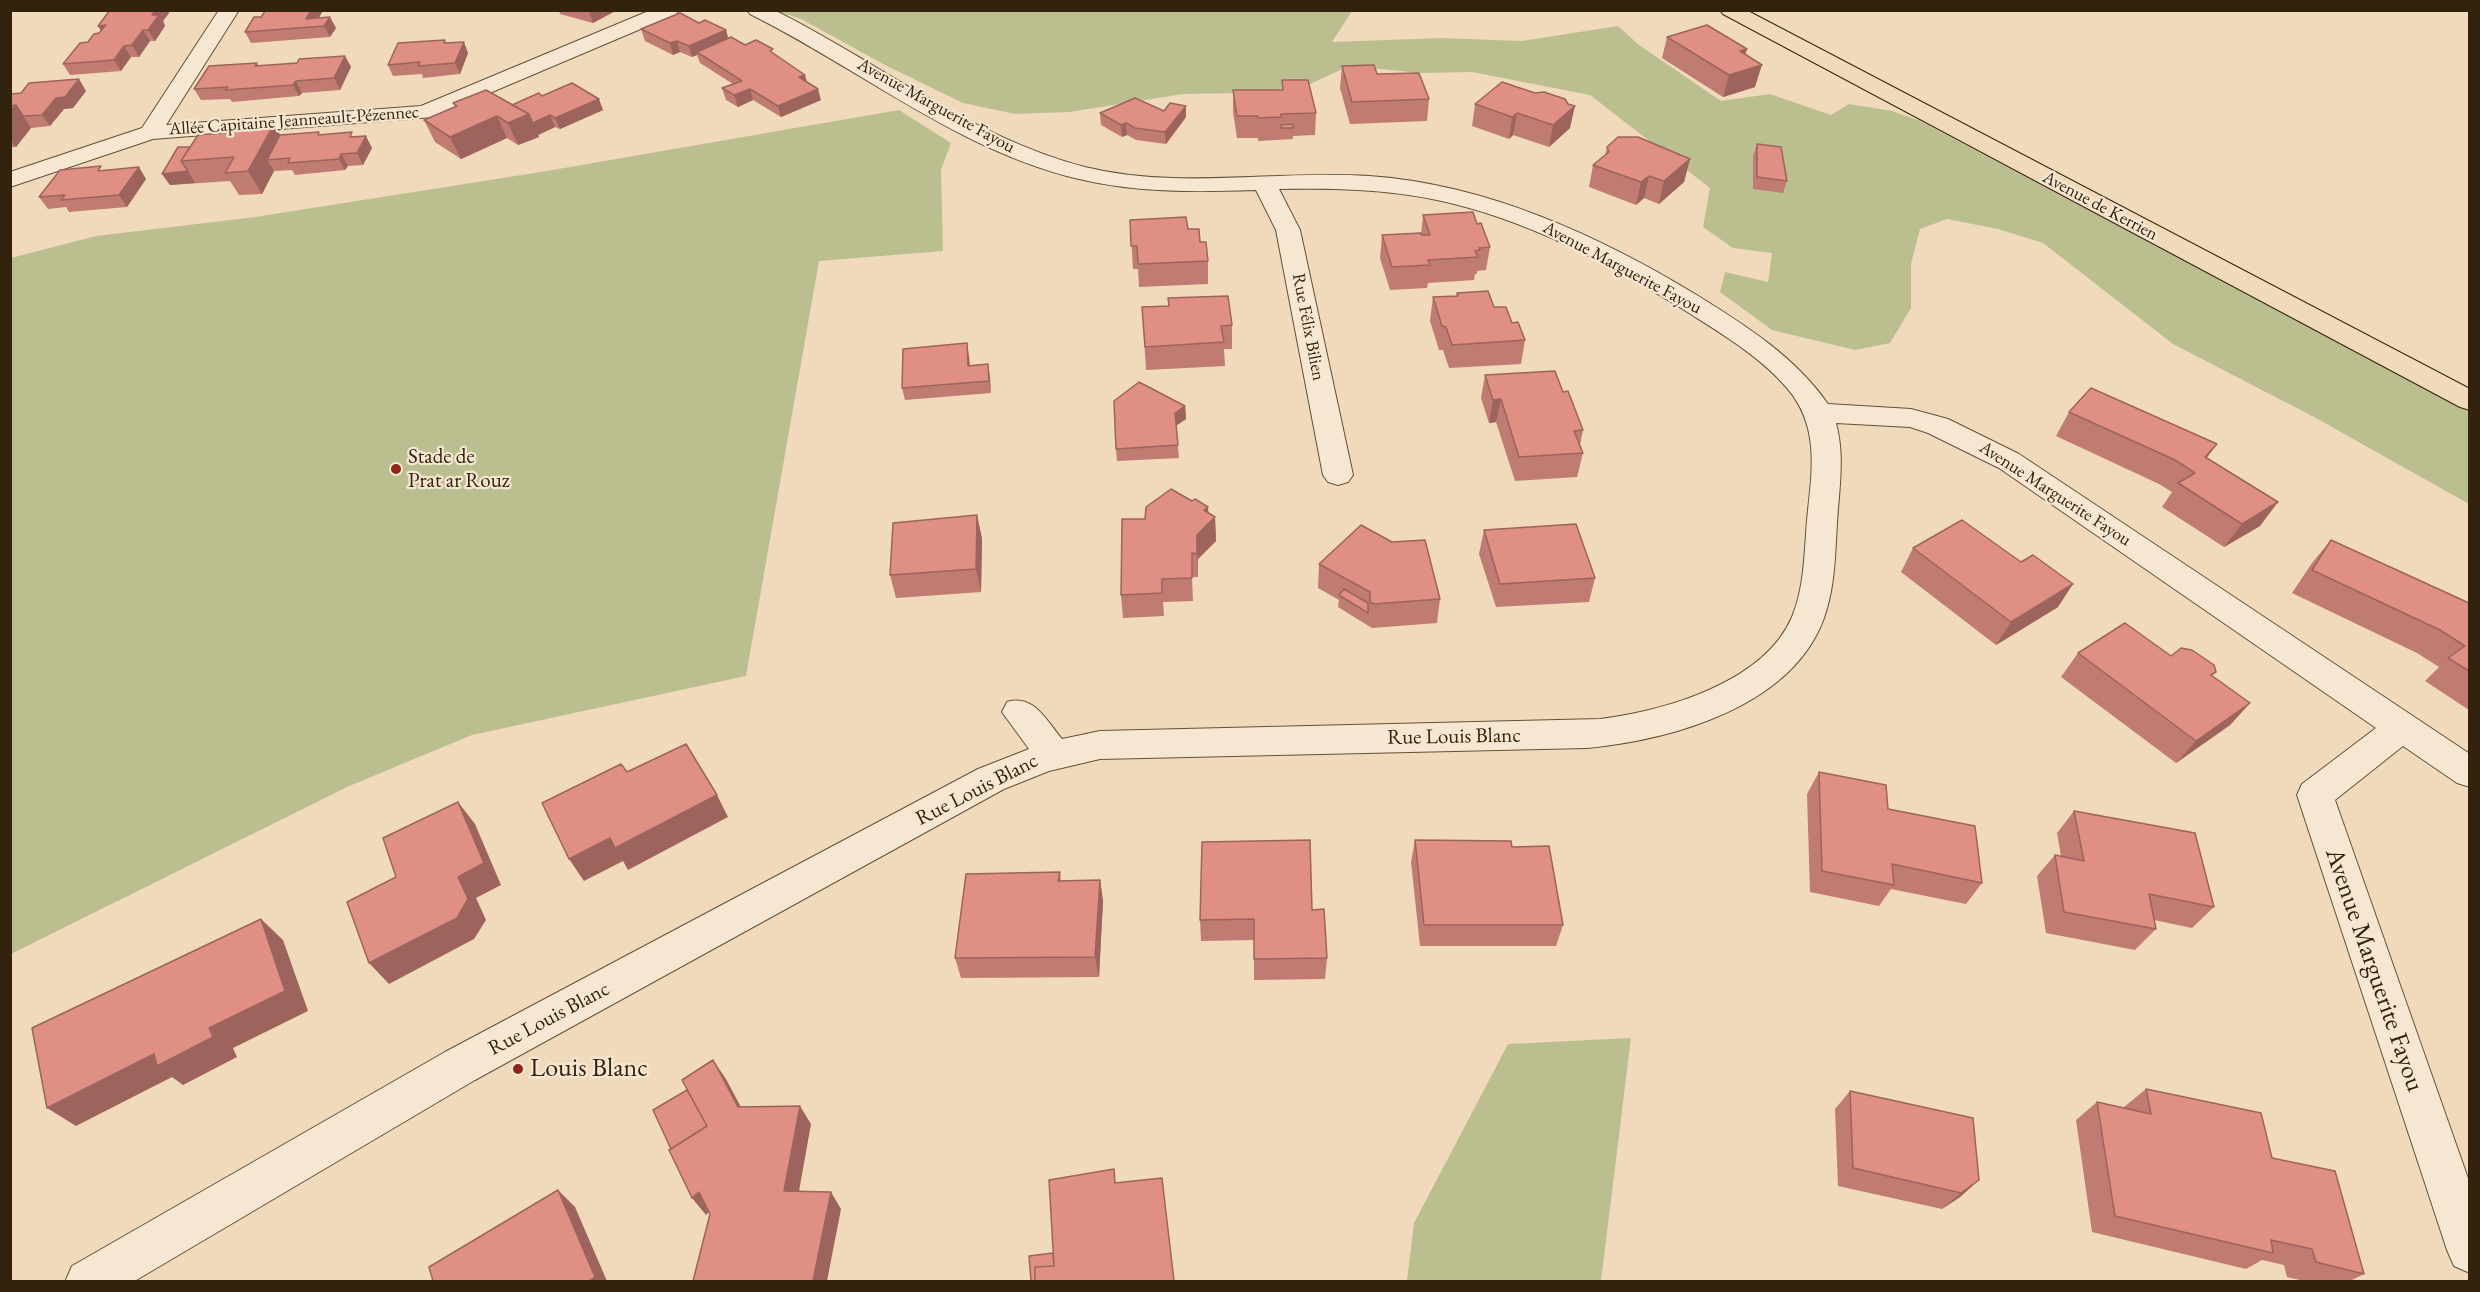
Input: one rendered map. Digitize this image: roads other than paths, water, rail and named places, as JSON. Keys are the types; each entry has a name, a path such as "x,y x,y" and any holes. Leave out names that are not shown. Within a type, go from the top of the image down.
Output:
{"main road":[{"name":"Avenue de Kerrien","path":"1730,10 2469,401"}],"street":[{"path":"150,133 229,10"},
{"name":"Allée Capitaine Jeanneault-Pézennec","path":"10,180 150,133 425,112 669,10"},
{"name":"Avenue Marguerite Fayou","path":"757,10 830,48 983,136 1054,166 1091,176 1164,185 1204,186 1326,181 1405,187 1475,202 1546,227 1629,269 1712,316 1785,367 1807,392 1819,413 1911,418 1949,430 2009,460 2469,773"},
{"name":"Rue Félix Bilien","path":"1264,184 1288,230 1338,475"},
{"name":"Rue Louis Blanc","path":"88,1281 460,1066 991,779 1053,753 1100,745 1571,735 1649,725 1694,711 1731,695 1759,678 1785,654 1799,636 1809,617 1817,590 1827,469 1825,436 1819,413"},
{"path":"1019,712 1053,753"},
{"name":"Avenue Marguerite Fayou","path":"2402,727 2315,795 2469,1250"}],"place":[{"name":"Stade de Prat ar Rouz","path":"396,469"},
{"name":"Louis Blanc","path":"518,1069"}]}
